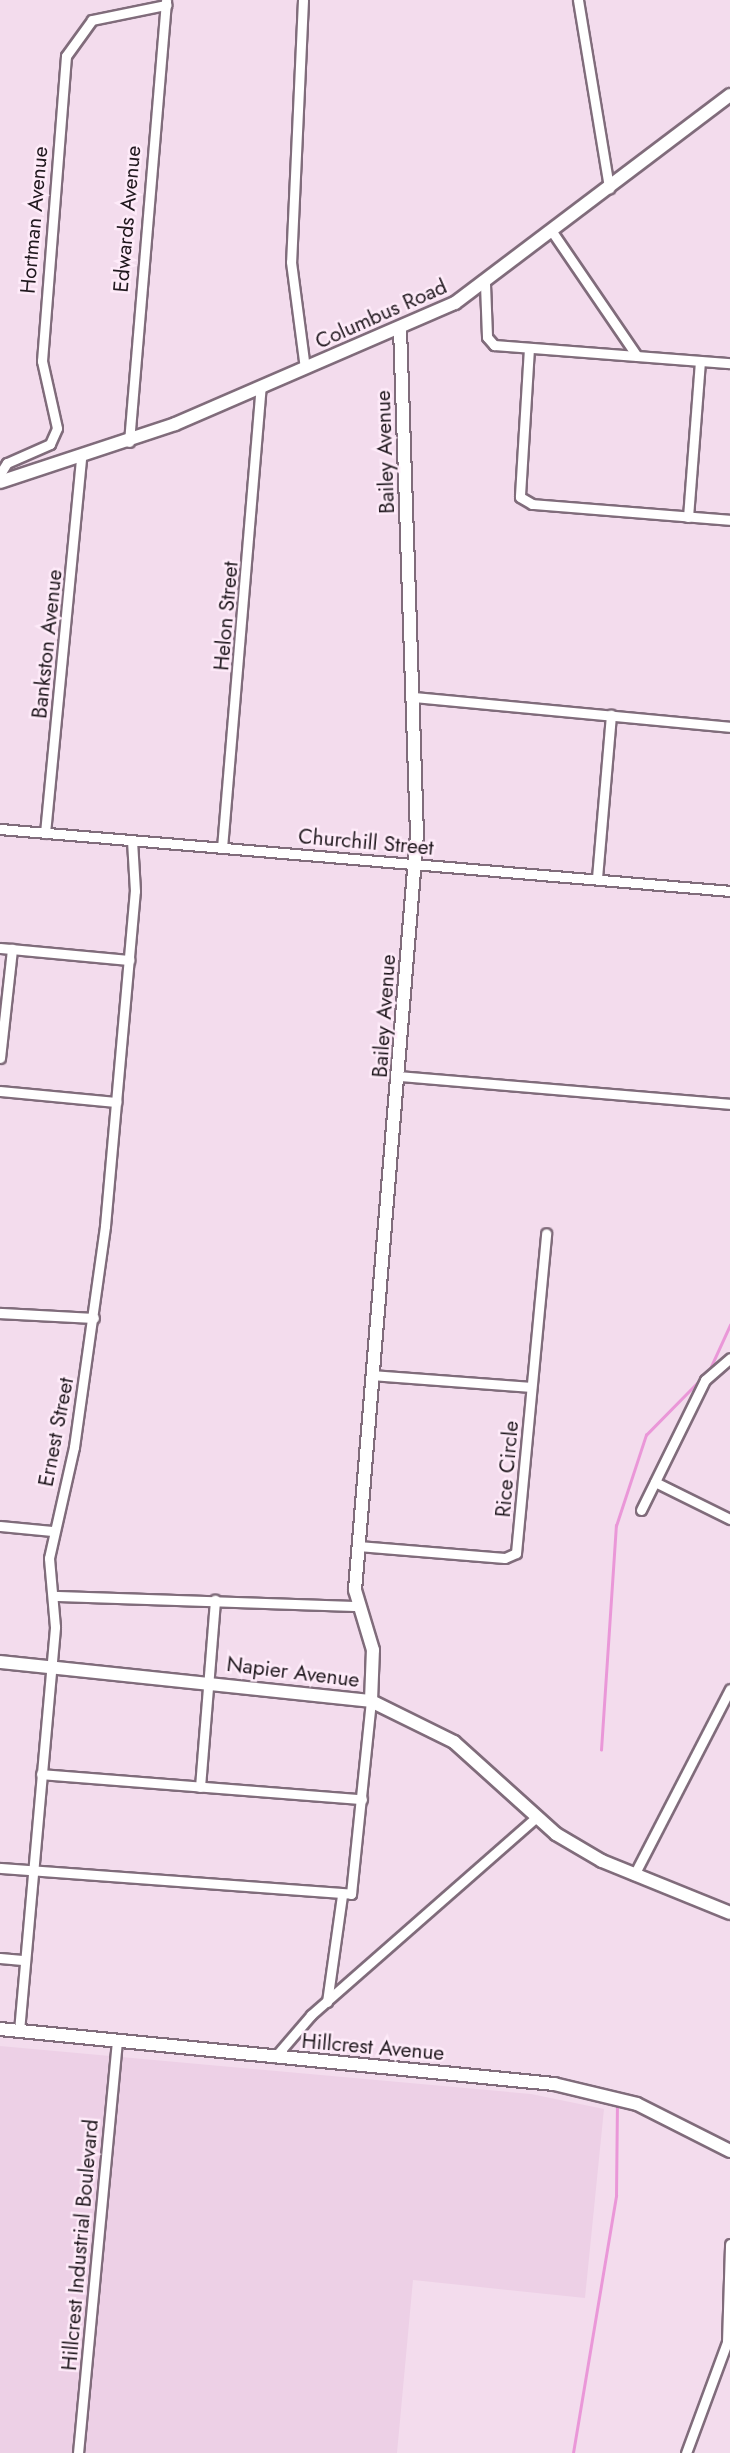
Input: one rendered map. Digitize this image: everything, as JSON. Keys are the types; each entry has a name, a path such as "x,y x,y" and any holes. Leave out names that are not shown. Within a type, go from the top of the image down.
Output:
{"street":[{"path":"303,0 291,262 305,368"},
{"path":"578,0 609,188"},
{"name":"Edwards Avenue","path":"129,442 166,2"},
{"name":"Hortman Avenue","path":"0,474 7,463 50,444 57,428 43,338 66,56 92,20 166,2"},
{"name":"Columbus Road","path":"0,482 129,442 400,329 485,284 730,95"},
{"path":"553,233 637,356"},
{"path":"485,284 488,340 529,348 730,363"},
{"name":"Bailey Avenue","path":"371,1701 373,1650 357,1606 358,1546 399,1076 414,863 413,697 400,329"},
{"path":"529,348 520,497 532,504 730,520"},
{"path":"688,517 700,361"},
{"name":"Helon Street","path":"222,848 261,388"},
{"name":"Bankston Avenue","path":"45,833 81,459"},
{"path":"413,697 730,727"},
{"path":"597,878 611,715"},
{"name":"Churchill Street","path":"0,829 730,891"},
{"name":"Ernest Street","path":"19,2031 55,1596 53,1531 69,1474 94,1318 129,960 132,840"},
{"path":"0,948 129,960"},
{"path":"0,1058 12,949"},
{"path":"399,1076 730,1104"},
{"path":"0,1091 116,1102"},
{"path":"372,1375 531,1387 545,1233"},
{"path":"0,1313 94,1318"},
{"path":"641,1510 705,1380 730,1358"},
{"name":"Rice Circle","path":"358,1546 513,1557 531,1387"},
{"path":"655,1482 730,1519"},
{"path":"0,1526 53,1531"},
{"path":"55,1596 357,1606"},
{"path":"200,1787 215,1600"},
{"name":"Napier Avenue","path":"0,1662 208,1681 371,1701 454,1742 534,1819 634,1875 730,1913"},
{"path":"634,1875 730,1689"},
{"path":"0,1868 351,1894 371,1701"},
{"path":"41,1774 362,1799"},
{"path":"275,2057 327,2002 534,1819"},
{"path":"327,2002 342,1895"},
{"path":"0,1958 25,1959"},
{"name":"Hillcrest Avenue","path":"0,2029 581,2089 669,2117 730,2151"},
{"name":"Hillcrest Industrial Boulevard","path":"78,2453 117,2041"},
{"path":"686,2453 729,2342 730,2244"}],"shaded area":[{"path":"0,2046 531,2094 604,2109 585,2298 413,2280 397,2453 0,2453"}],"waterway":[{"path":"708,1373 730,1325"},
{"path":"601,1750 616,1526 646,1435 703,1377"},
{"path":"573,2453 616,2196 617,2107"}]}
